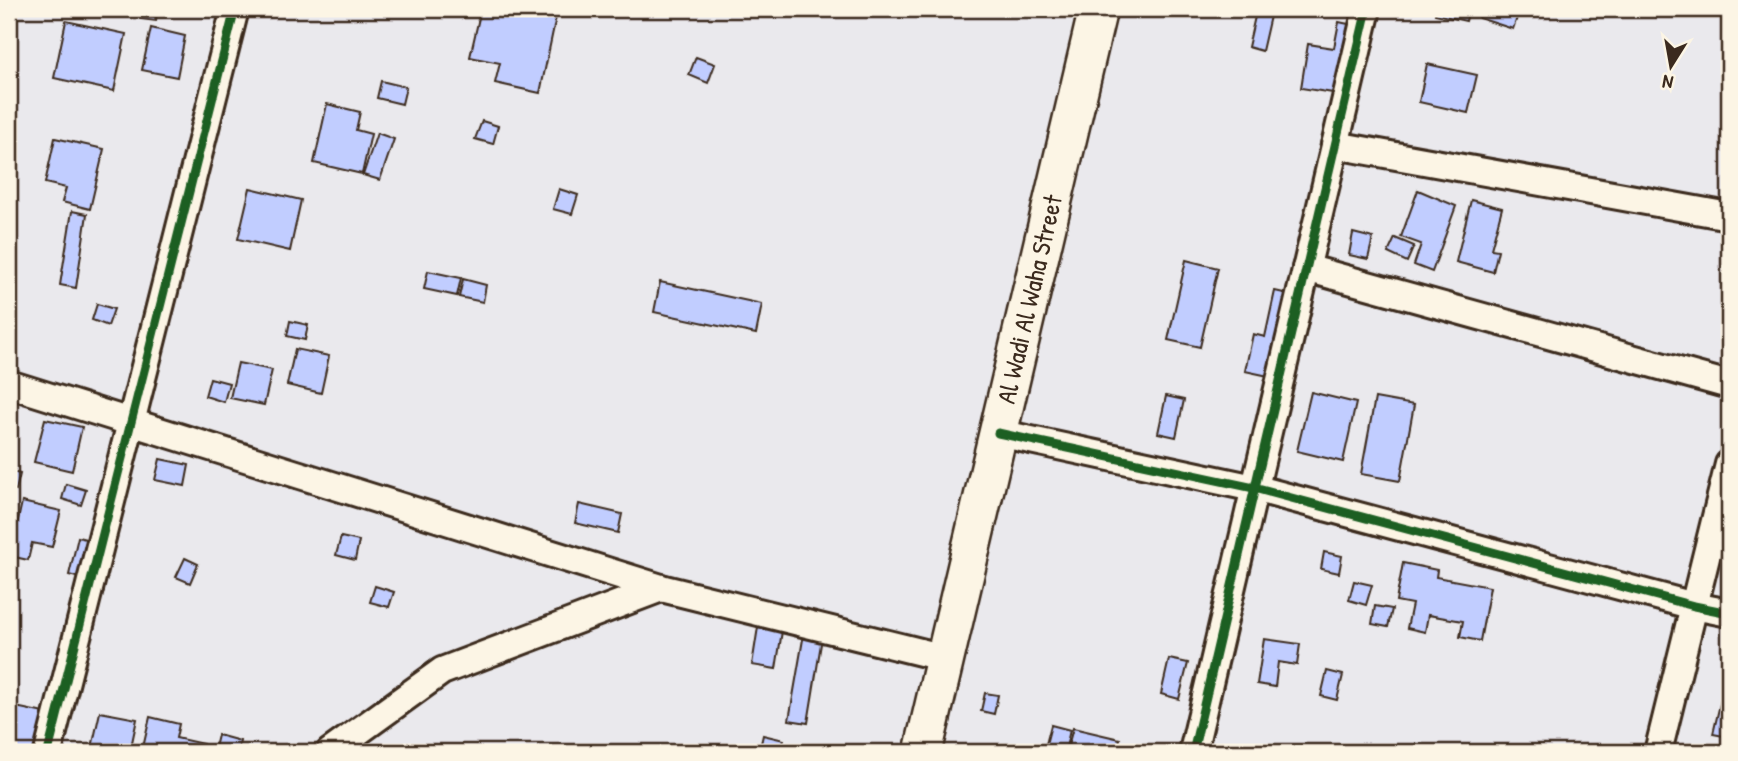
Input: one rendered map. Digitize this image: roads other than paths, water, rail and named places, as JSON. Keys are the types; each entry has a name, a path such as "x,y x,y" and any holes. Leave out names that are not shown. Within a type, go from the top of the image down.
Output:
{"main road":[{"name":"Al Wadi Al Waha Street","path":"923,752 1098,9"}],"street":[{"path":"48,752 235,9"},
{"path":"1193,752 1367,9"},
{"path":"1335,145 1729,216"},
{"path":"1306,268 1729,386"},
{"path":"9,384 661,588 945,658"},
{"path":"998,433 1254,488 1694,606 1729,613"},
{"path":"1658,752 1729,464"},
{"path":"330,752 442,671 661,588"}]}
